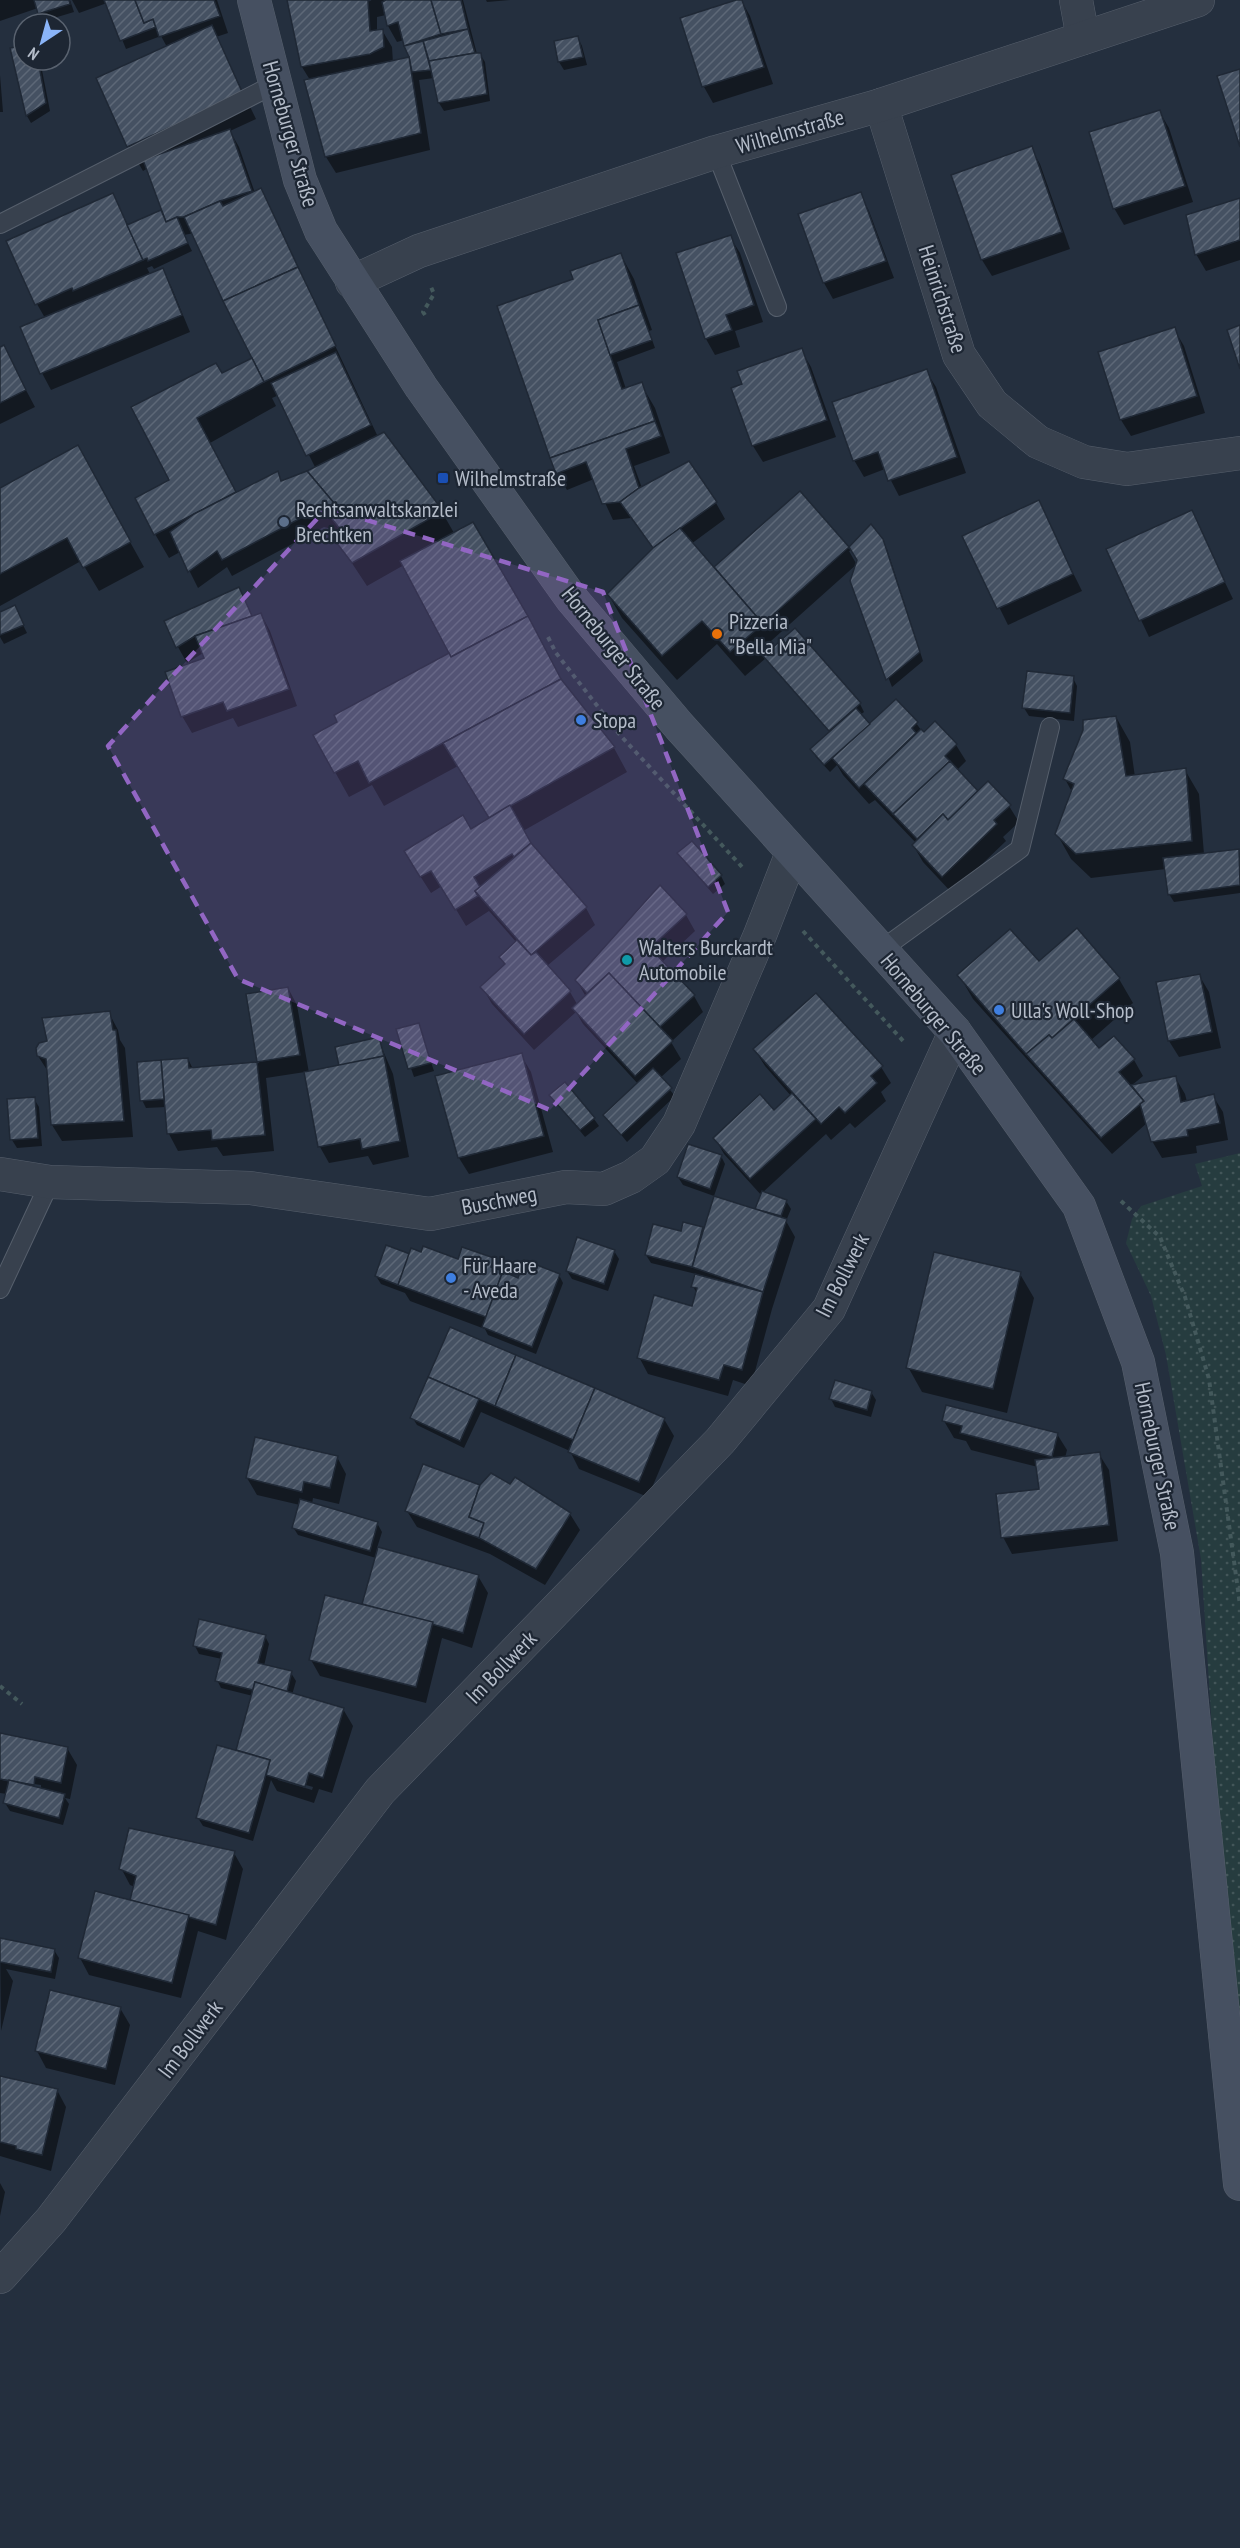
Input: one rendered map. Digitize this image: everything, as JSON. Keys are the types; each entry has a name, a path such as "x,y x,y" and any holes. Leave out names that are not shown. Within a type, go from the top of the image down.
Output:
{"street":[{"name":"Horneburger Straße","path":"254,0 300,180 321,231 421,387 571,598 679,726 792,853 908,977 955,1032 1079,1206 1138,1362 1178,1552 1240,2184"},
{"path":"1076,0 1083,38"},
{"name":"Wilhelmstraße","path":"352,282 419,250 716,152 881,105 1198,0"},
{"name":"Heinrichstraße","path":"881,105 959,355 992,404 1038,442 1084,462 1128,469 1240,453"},
{"name":"Buschweg","path":"0,1174 50,1182 250,1188 430,1214 566,1187 604,1189 631,1177 656,1160 679,1124 792,853"},
{"name":"Im Bollwerk","path":"0,2277 51,2220 380,1791 720,1441 829,1309 955,1032"}],"lane":[{"path":"0,224 275,84"},
{"path":"716,152 777,307"},
{"path":"881,950 1020,849 1050,727"},
{"path":"0,1289 50,1182"}],"path":[{"path":"547,634 556,653 620,735 773,901 825,952 934,1077"},
{"path":"1119,1199 1160,1237 1185,1297 1209,1379 1240,1605"},
{"path":"0,1686 22,1704"}],"highlighted area":[{"path":"327,508 603,592 728,912 550,1110 238,979 108,746"}],"green space":[{"path":"1240,1153 1240,2163 1201,1559 1166,1355 1151,1296 1126,1243 1132,1219 1141,1206 1202,1186 1195,1164"}],"building":[{"path":"34,0 69,0 70,4 37,12"},
{"path":"104,0 135,0 144,23 153,19 156,27 120,41"},
{"path":"135,0 214,0 220,16 159,37 153,19 144,23"},
{"path":"287,0 371,0 368,1 370,31 383,29 384,47 370,54 301,67"},
{"path":"386,0 431,0 441,34 404,46 398,22 387,26 382,2"},
{"path":"431,0 461,0 468,29 441,34"},
{"path":"742,0 764,67 702,87 680,18"},
{"path":"212,25 243,94 127,147 96,78"},
{"path":"468,29 475,53 429,61 423,41"},
{"path":"578,36 583,57 558,62 554,41"},
{"path":"423,41 431,70 412,72 404,46"},
{"path":"481,53 487,94 438,103 429,61"},
{"path":"409,57 421,133 325,157 304,80"},
{"path":"1240,69 1240,147 1217,76"},
{"path":"16,72 40,72 46,103 26,116"},
{"path":"1160,110 1185,186 1113,209 1089,132"},
{"path":"230,129 252,191 166,222 143,160"},
{"path":"1032,146 1062,232 981,260 951,175"},
{"path":"261,188 298,267 223,301 184,217 220,201 223,206"},
{"path":"861,192 886,261 823,283 798,214"},
{"path":"113,193 143,260 35,305 6,241"},
{"path":"1240,198 1240,240 1195,255 1186,215"},
{"path":"161,210 166,222 177,217 188,243 148,261 147,258 143,260 127,225"},
{"path":"731,235 754,305 726,315 732,330 705,339 676,253"},
{"path":"621,253 639,305 598,320 622,389 642,382 655,421 550,458 497,306 573,279 570,271"},
{"path":"298,267 336,346 264,382 223,301"},
{"path":"163,268 182,315 40,374 20,327"},
{"path":"639,305 652,340 610,355 598,320"},
{"path":"1240,325 1240,369 1227,330"},
{"path":"1175,327 1197,396 1120,420 1098,352"},
{"path":"4,345 26,390 0,403 0,347"},
{"path":"802,348 827,420 752,446 731,388 742,384 737,371"},
{"path":"336,352 371,425 306,456 271,383"},
{"path":"252,358 264,382 197,418 236,492 154,535 135,498 169,480 131,407 216,363 222,373"},
{"path":"927,369 957,457 888,481 878,452 853,461 832,402"},
{"path":"655,421 661,436 626,449 639,488 620,502 602,504 586,462 556,474 550,458"},
{"path":"384,432 443,511 352,563 336,542 344,534 329,515 339,509 307,471"},
{"path":"78,445 131,542 83,568 67,538 0,574 0,488"},
{"path":"689,461 717,502 653,548 620,502 639,488"},
{"path":"278,471 281,481 307,471 339,509 329,515 314,511 222,560 217,551 188,572 170,532 194,514"},
{"path":"800,491 849,547 763,624 714,567"},
{"path":"1039,500 1073,574 997,609 962,536"},
{"path":"1192,510 1225,582 1139,621 1106,549"},
{"path":"473,522 528,616 451,657 400,561"},
{"path":"871,524 883,539 920,652 886,680 850,581 857,560 849,547"},
{"path":"680,528 763,624 730,652 702,621 662,656 607,594 653,548"},
{"path":"239,587 252,616 195,636 176,648 164,621"},
{"path":"15,605 24,625 0,635 0,612"},
{"path":"261,613 289,689 227,711 223,702 181,717 165,672 204,658 195,636"},
{"path":"528,616 561,679 369,783 358,761 334,773 313,735 337,722 334,715 449,653 451,657"},
{"path":"795,628 861,703 829,731 763,656"},
{"path":"1027,671 1074,676 1070,713 1022,708"},
{"path":"561,679 615,747 489,818 443,743"},
{"path":"896,699 918,722 912,728 916,733 859,788 832,758"},
{"path":"856,708 870,724 824,765 810,749"},
{"path":"1116,716 1126,776 1186,768 1192,841 1076,854 1055,834 1074,784 1063,779 1083,730 1083,720"},
{"path":"935,721 957,744 945,756 950,761 893,814 864,784 921,729 924,732"},
{"path":"950,761 978,791 948,820 943,814 917,839 893,814"},
{"path":"988,781 1011,805 994,820 997,824 942,877 912,845 943,814 948,820"},
{"path":"510,805 531,843 514,857 512,854 474,877 480,887 475,891 478,896 455,910 431,871 420,877 404,851 463,815 471,829"},
{"path":"692,841 722,875 708,887 677,853"},
{"path":"531,843 587,907 531,955 475,891"},
{"path":"1239,849 1240,885 1168,895 1163,858"},
{"name":"Walters Burckardt Automobile","path":"660,885 687,914 650,948 695,995 660,1027 609,973 587,993 575,980"},
{"path":"1077,928 1120,978 1052,1038 1049,1035 1026,1054 957,975 1010,929 1039,961"},
{"path":"517,940 531,955 536,952 571,991 524,1034 480,987 505,964 499,957"},
{"name":"Walters Burckardt Automobile","path":"609,973 673,1041 635,1076 572,1008"},
{"path":"1200,974 1212,1032 1168,1041 1156,982"},
{"path":"288,987 300,1055 257,1062 246,994"},
{"path":"816,993 883,1066 871,1076 877,1083 845,1113 839,1107 821,1124 753,1049"},
{"path":"110,1011 113,1030 116,1030 124,1121 51,1125 46,1059 37,1056 36,1048 39,1043 47,1041 42,1018"},
{"path":"1074,1019 1099,1048 1114,1036 1135,1059 1119,1072 1144,1101 1101,1138 1026,1054 1049,1035 1052,1038"},
{"path":"419,1023 431,1063 408,1069 396,1029"},
{"path":"379,1037 384,1056 339,1066 335,1047"},
{"path":"522,1053 544,1136 458,1158 435,1076"},
{"path":"384,1056 400,1141 362,1149 360,1139 318,1147 304,1072"},
{"path":"188,1058 189,1068 257,1062 265,1135 212,1140 211,1130 167,1134 161,1060"},
{"path":"161,1060 164,1099 140,1101 137,1062"},
{"path":"653,1068 672,1088 621,1135 603,1115"},
{"path":"1176,1076 1181,1102 1214,1094 1220,1123 1187,1130 1188,1136 1151,1142 1140,1104 1144,1101 1131,1085"},
{"path":"565,1082 595,1118 580,1130 549,1095"},
{"path":"792,1093 816,1119 750,1179 713,1138 760,1094 774,1110"},
{"path":"35,1097 38,1138 10,1140 7,1099"},
{"path":"688,1144 722,1155 710,1189 677,1177"},
{"path":"762,1191 787,1200 781,1216 755,1209"},
{"path":"714,1196 787,1219 763,1292 692,1267"},
{"path":"683,1222 703,1227 692,1267 645,1255 653,1224 681,1231"},
{"path":"577,1237 615,1250 604,1284 566,1271"},
{"path":"386,1245 410,1254 398,1285 375,1276"},
{"name":"Für Haare - Aveda","path":"423,1246 458,1259 462,1247 494,1258 491,1267 503,1271 486,1317 398,1285 411,1248 421,1252"},
{"path":"934,1252 1021,1272 993,1389 906,1368"},
{"path":"524,1260 560,1274 532,1347 482,1327 503,1271 518,1278"},
{"path":"695,1274 763,1292 742,1370 724,1365 719,1380 637,1358 654,1295 692,1306 697,1288 691,1287"},
{"path":"450,1327 516,1355 495,1406 428,1377"},
{"path":"516,1355 595,1388 573,1440 495,1406"},
{"path":"428,1377 479,1399 460,1441 410,1418"},
{"path":"835,1380 872,1391 867,1410 829,1399"},
{"path":"595,1388 665,1418 639,1482 568,1452"},
{"path":"946,1405 1058,1433 1052,1457 960,1433 962,1426 942,1421"},
{"path":"255,1437 338,1456 330,1488 304,1482 302,1492 246,1478"},
{"path":"1100,1452 1109,1525 1001,1538 996,1494 1039,1489 1035,1460"},
{"path":"423,1464 480,1485 469,1517 484,1523 479,1538 405,1511"},
{"path":"491,1473 510,1484 515,1477 571,1513 536,1569 479,1538 484,1523 469,1517 480,1485"},
{"path":"300,1499 378,1522 370,1551 292,1528"},
{"path":"378,1547 479,1575 463,1633 362,1604"},
{"path":"325,1595 433,1622 416,1687 309,1660"},
{"path":"199,1619 266,1635 258,1663 292,1671 287,1692 255,1682 253,1690 215,1681 222,1653 193,1646"},
{"path":"255,1682 344,1708 323,1778 309,1773 305,1787 266,1775 270,1760 236,1750"},
{"path":"0,1733 68,1747 61,1783 35,1777 34,1785 0,1779"},
{"path":"217,1745 270,1760 249,1833 196,1818"},
{"path":"9,1780 65,1794 59,1818 3,1803"},
{"path":"129,1828 235,1851 216,1925 130,1900 136,1876 119,1869"},
{"path":"95,1891 189,1915 172,1983 78,1958"},
{"path":"0,1938 55,1949 51,1972 0,1962"},
{"path":"50,1990 121,2007 106,2069 35,2051"},
{"path":"0,2076 58,2089 42,2155 16,2149 16,2146 0,2142"}],"place":[{"name":"Wilhelmstraße","path":"443,478"},
{"name":"Rechtsanwaltskanzlei Brechtken","path":"284,522"},
{"name":"Pizzeria \"Bella Mia\"","path":"717,634"},
{"name":"Stopa","path":"581,720"},
{"name":"Walters Burckardt Automobile","path":"627,960"},
{"name":"Ulla's Woll-Shop","path":"999,1010"},
{"name":"Für Haare - Aveda","path":"451,1278"}]}
